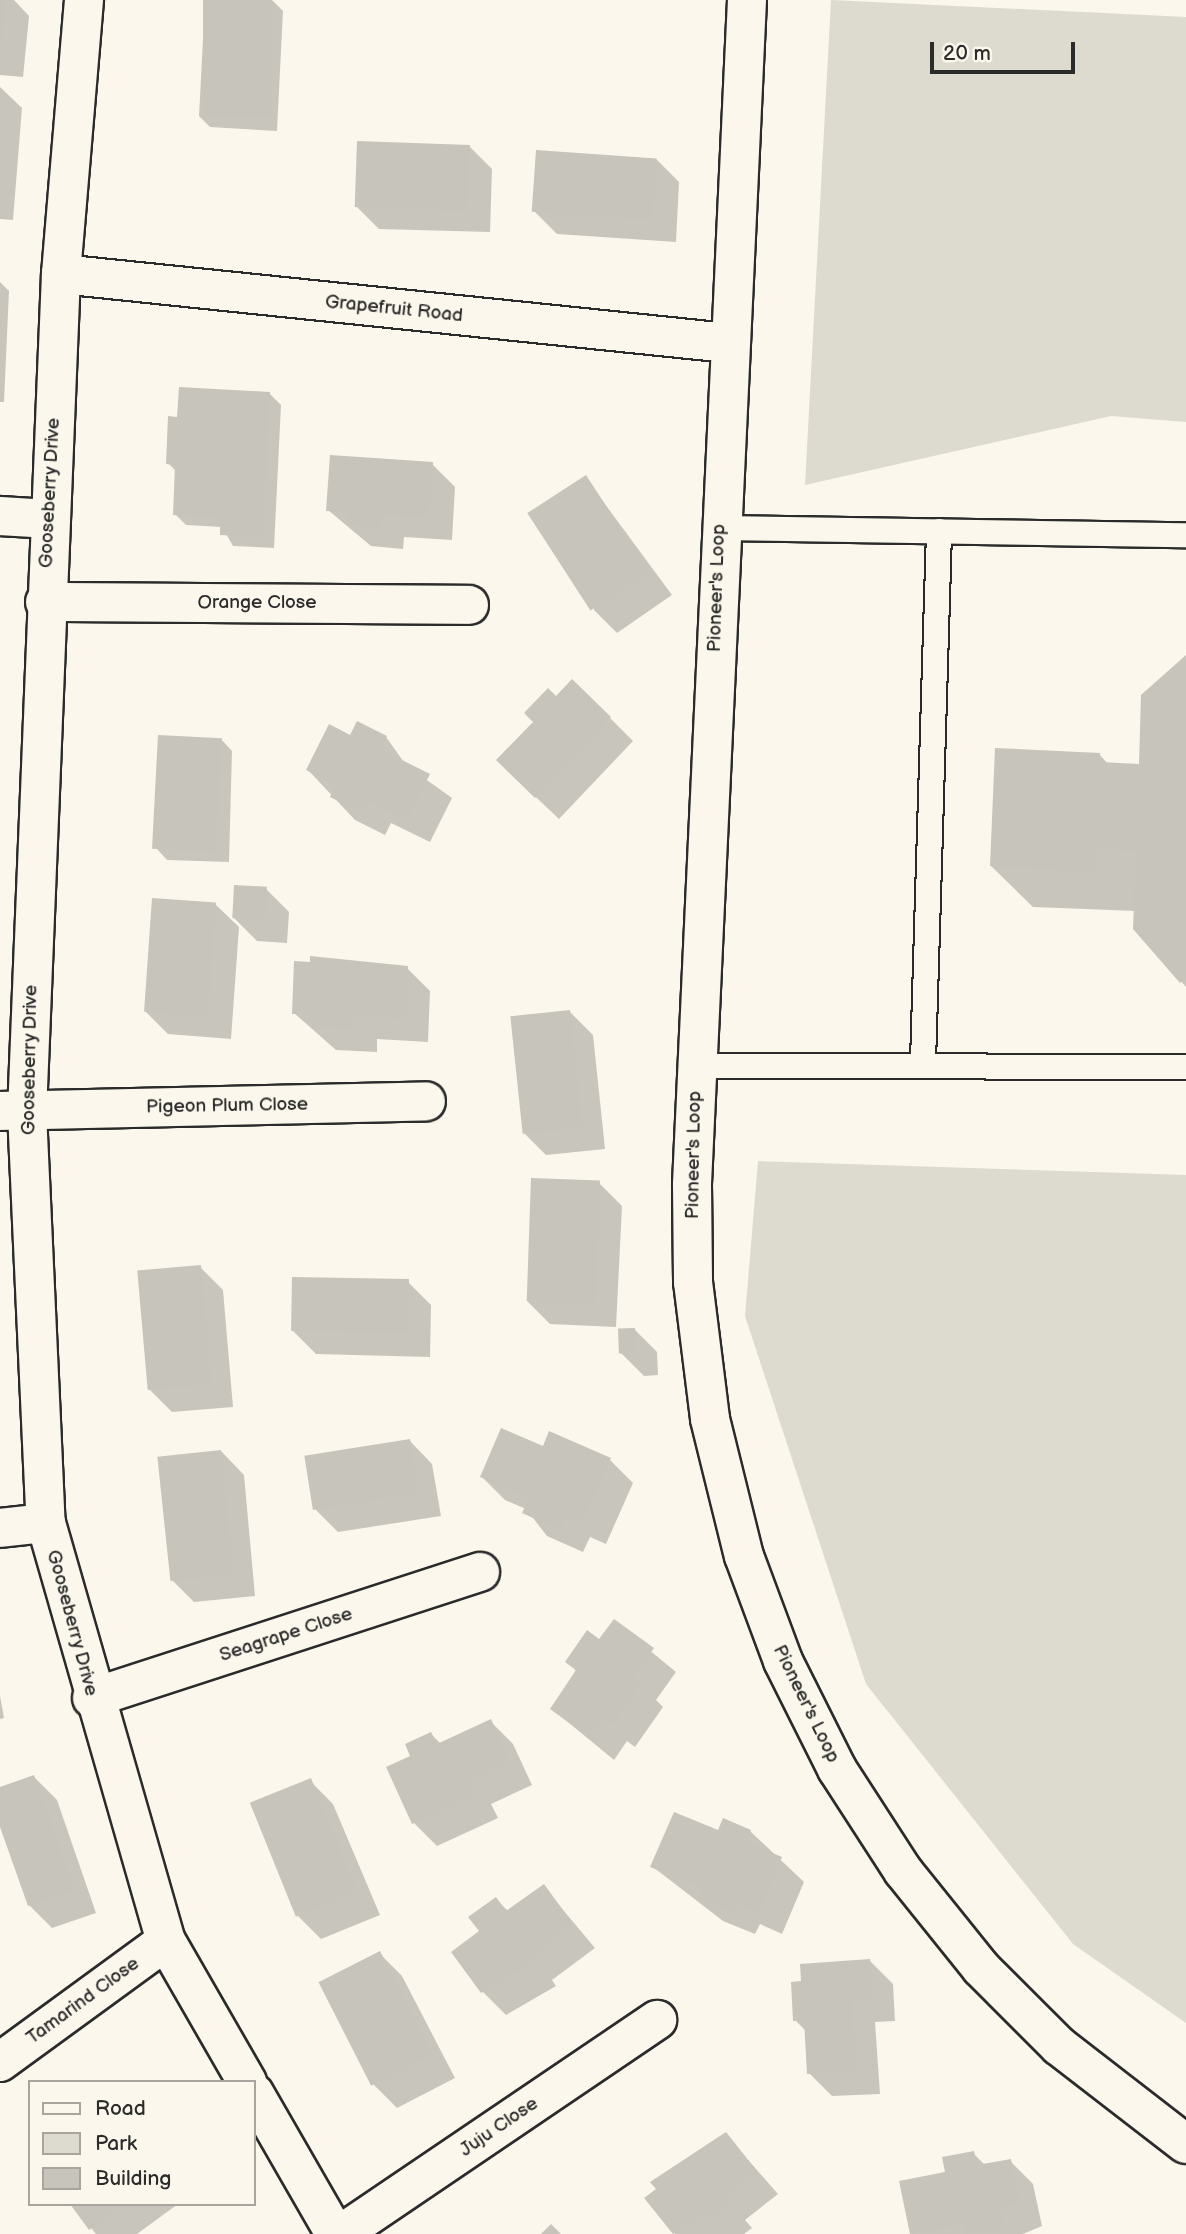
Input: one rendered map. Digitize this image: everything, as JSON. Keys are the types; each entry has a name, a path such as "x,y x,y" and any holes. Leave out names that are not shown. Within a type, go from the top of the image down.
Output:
{"street":[{"name":"Gooseberry Drive","path":"83,0 61,274 45,602 13,1111 46,1522 92,1698 166,1941 246,2080"},
{"name":"Pioneer's Loop","path":"747,0 727,343 696,1066 693,1282 710,1419 744,1556 783,1661 837,1769 888,1848 981,1968 1059,2046 1186,2144"},
{"name":"Grapefruit Road","path":"61,274 727,343"},
{"path":"0,516 49,519"},
{"name":"Orange Close","path":"45,602 468,605"},
{"name":"Pigeon Plum Close","path":"13,1111 426,1101"},
{"path":"0,1528 46,1522"},
{"name":"Seagrape Close","path":"92,1698 480,1572"},
{"name":"Tamarind Close","path":"0,2062 166,1941"},
{"name":"Juju Close","path":"341,2234 657,2020"},
{"path":"256,2096 335,2234"}],"lane":[{"path":"719,528 1186,535"},
{"path":"923,1062 939,531"},
{"path":"696,1066 923,1062 1186,1068"}],"green space":[{"path":"831,0 1186,17 1186,422 1111,416 805,485"},
{"path":"758,1161 1186,1175 1186,2023 1073,1944 866,1684 745,1316"}],"building":[{"path":"0,0 6,0 2,45 0,45"},
{"path":"203,0 272,0 272,117 203,117"},
{"path":"357,141 470,145 468,211 355,207"},
{"path":"536,150 657,158 652,220 532,212"},
{"path":"179,387 270,392 263,537 220,535 220,517 173,515 175,465 166,464 168,416 177,417"},
{"path":"330,455 433,462 429,518 381,514 381,527 346,524 347,512 326,511"},
{"path":"586,475 649,572 590,610 527,513"},
{"path":"1186,655 1186,978 1180,983 1133,929 1136,851 1096,849 1095,871 990,866 995,748 1100,753 1100,762 1139,764 1141,695"},
{"path":"572,679 611,717 535,798 496,760 533,722 524,713 548,688 556,696"},
{"path":"357,721 387,736 380,749 430,774 407,820 368,801 362,813 330,797 335,785 306,770 329,724 350,735"},
{"path":"158,735 222,738 216,852 152,849"},
{"path":"234,885 267,887 265,920 232,918"},
{"path":"152,898 216,902 208,1016 144,1012"},
{"path":"310,956 408,966 406,1019 354,1016 354,1029 311,1027 312,1014 292,1014 294,961 310,962"},
{"path":"570,1010 582,1127 523,1134 510,1016"},
{"path":"531,1178 600,1180 596,1303 527,1301"},
{"path":"201,1265 211,1385 148,1390 137,1271"},
{"path":"292,1277 409,1279 408,1333 291,1331"},
{"path":"635,1328 636,1353 619,1354 618,1329"},
{"path":"501,1428 543,1446 549,1431 611,1458 583,1522 567,1515 560,1530 522,1513 529,1498 480,1477"},
{"path":"410,1439 419,1493 313,1510 304,1456"},
{"path":"221,1450 234,1574 170,1581 157,1457"},
{"path":"614,1619 654,1648 633,1677 641,1683 612,1725 603,1720 590,1738 550,1709 576,1670 565,1662 587,1630 599,1639"},
{"path":"491,1719 510,1762 470,1780 476,1795 412,1824 386,1767 410,1756 405,1744 431,1732 437,1744"},
{"path":"34,1775 75,1890 28,1906 0,1827 0,1787"},
{"path":"311,1778 357,1892 296,1917 250,1803"},
{"path":"674,1812 718,1830 723,1818 751,1830 746,1842 782,1857 759,1913 736,1903 732,1912 698,1898 703,1888 650,1867"},
{"path":"544,1884 573,1924 530,1957 534,1962 481,1993 451,1952 479,1931 468,1917 496,1897 506,1911"},
{"path":"380,1951 433,2054 371,2086 319,1982"},
{"path":"870,1959 873,1998 852,1999 857,2071 807,2074 804,2020 793,2021 791,1982 801,1981 800,1964"},
{"path":"726,2132 757,2171 724,2196 730,2204 712,2219 706,2211 673,2234 644,2198 656,2189 650,2182"},
{"path":"974,2151 977,2165 1011,2159 1020,2203 1000,2207 1004,2228 966,2234 964,2224 910,2234 899,2181 945,2172 942,2157"},
{"path":"71,2206 121,2206 89,2230"},
{"path":"551,2224 561,2234 541,2234"}]}
